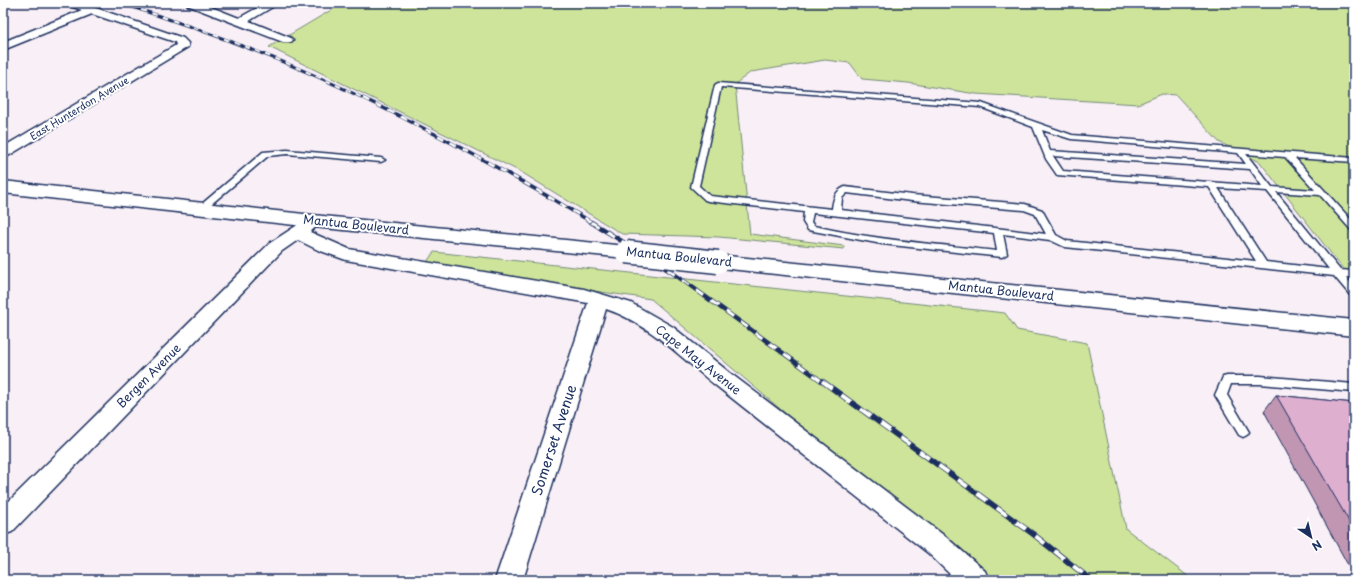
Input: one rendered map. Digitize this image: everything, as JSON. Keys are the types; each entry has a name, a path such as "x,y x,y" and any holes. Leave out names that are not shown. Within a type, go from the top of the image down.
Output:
{"main road":[{"name":"Mantua Boulevard","path":"3,187 200,209 306,227 626,252 1354,328"}],"street":[{"path":"71,3 92,10"},
{"path":"191,3 287,40"},
{"path":"239,22 274,3"},
{"path":"3,46 92,10"},
{"name":"East Hunterdon Avenue","path":"3,154 182,47 182,43 179,40 92,10"},
{"name":"Cape May Avenue","path":"306,227 324,246 346,254 466,276 551,289 599,300 624,308 666,332 728,384 937,545 975,580"},
{"name":"Bergen Avenue","path":"3,524 276,247 306,227"},
{"name":"Somerset Avenue","path":"509,580 599,300"}],"lane":[{"path":"1354,160 1071,137 1036,126 981,105 718,85 695,187 708,198 1052,237 1065,244 1354,274"},
{"path":"1036,126 1047,153 1060,173 1322,193"},
{"path":"200,209 266,154 280,151 381,160"},
{"path":"1240,151 1354,293"},
{"path":"1047,153 1252,167"},
{"path":"1288,155 1354,228"},
{"path":"1212,185 1263,265"},
{"path":"836,213 838,197 844,190 912,198 1025,207 1039,212 1052,237"},
{"path":"809,210 807,222 811,228 880,241 1002,254 998,231"},
{"path":"1243,432 1221,395 1227,380 1260,380 1354,388"}],"green space":[{"path":"343,3 1354,3 1354,283 1260,162 1219,142 1176,95 1162,94 1138,104 976,94 908,83 862,79 850,63 825,60 751,72 735,84 750,234 844,246 844,249 719,237 622,234 521,172 269,47"},
{"path":"434,252 1005,313 1017,330 1087,343 1126,529 1193,580 981,580 651,299 423,267"}],"building":[{"path":"1276,395 1354,403 1354,530"}],"railway":[{"path":"120,3 245,46 306,71 365,99"},
{"path":"363,98 480,158 593,223"},
{"path":"591,222 670,271 823,382"},
{"path":"822,381 1033,534 1091,580"}]}
